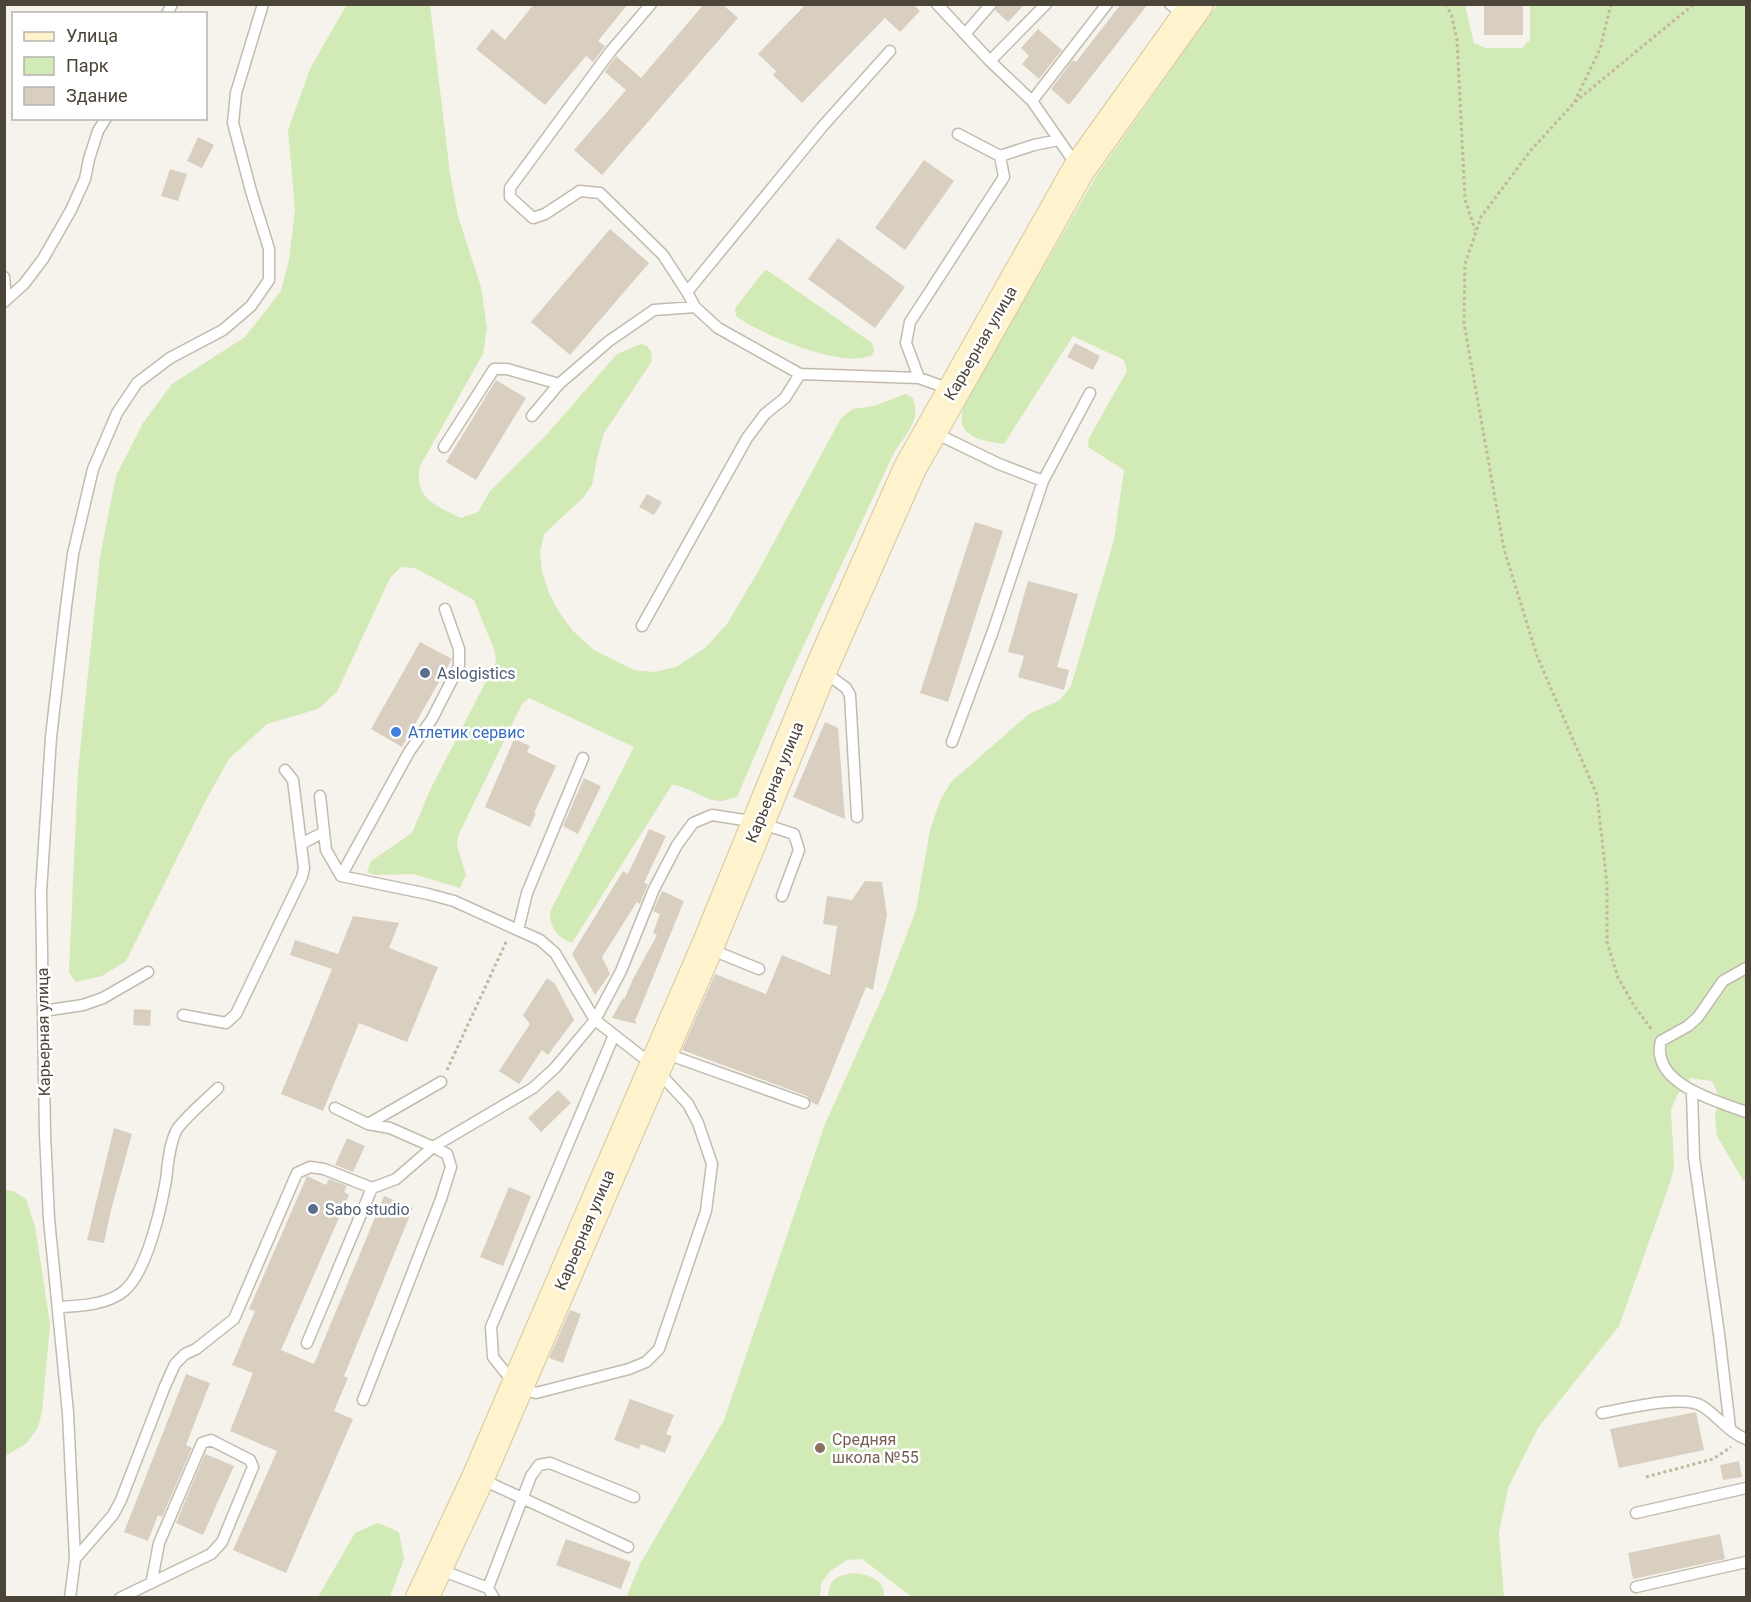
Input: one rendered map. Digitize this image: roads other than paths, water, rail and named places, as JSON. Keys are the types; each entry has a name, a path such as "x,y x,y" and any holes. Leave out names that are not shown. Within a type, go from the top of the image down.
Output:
{"street":[{"name":"Карьерная улица","path":"422,1598 478,1478 708,945 821,669 910,468 1079,169 1185,9"}],"lane":[{"name":"Карьерная улица","path":"70,1598 75,1559 68,1413 49,1208 45,1134 41,892 51,737 73,554 93,469 117,413 137,383 170,358 223,330 251,306 269,280 269,249 233,123 236,93 263,4"},
{"path":"651,4 610,52 510,188 510,197 533,218 545,214 580,190 600,193 663,255 696,307 718,328 800,374 919,378 953,391"},
{"path":"936,4 1032,102 1079,169"},
{"path":"965,34 991,4"},
{"path":"990,61 1046,4"},
{"path":"1032,102 1107,4"},
{"path":"687,292 822,127 890,51"},
{"path":"5,301 24,284 43,259 71,210 85,180 88,159 98,131 105,120"},
{"path":"958,134 1000,156 1058,140"},
{"path":"919,378 906,343 910,322 1004,177 1000,156"},
{"path":"4,277 5,301"},
{"path":"532,416 559,384 609,341 654,310 696,307"},
{"path":"444,447 494,369 507,369 559,384"},
{"path":"642,626 747,438 765,414 785,398 800,374"},
{"path":"952,742 993,631 1043,481 1090,393"},
{"path":"930,431 999,464 1043,481"},
{"path":"341,876 410,753 432,719 459,666 459,649 445,609"},
{"path":"821,669 846,688 850,695 857,817"},
{"path":"515,929 527,893 583,758"},
{"path":"183,1015 226,1023 236,1014 302,877 304,868 293,780 285,770"},
{"path":"320,796 326,850 341,876 454,901 540,940 555,953 595,1020 641,1056 658,1057 804,1103"},
{"path":"75,1559 113,1515 121,1500 175,1364 184,1354 196,1349 234,1319 297,1173 310,1167 324,1169 372,1188 396,1179 433,1147 533,1088 555,1068 595,1020 621,971 654,889 678,845 693,824 712,815 757,822 794,834 799,850 782,896"},
{"path":"301,844 324,832"},
{"path":"708,945 717,952 759,969"},
{"path":"1746,968 1723,981 1698,1017 1688,1026 1661,1041 1659,1051 1662,1063 1692,1092 1746,1112"},
{"path":"43,1011 83,1005 103,998 148,972"},
{"path":"614,1035 491,1327 493,1357 517,1387 536,1393 629,1369 646,1362 659,1349 706,1211 712,1164 698,1122 688,1104 664,1078 658,1057"},
{"path":"368,1124 441,1082"},
{"path":"58,1307 108,1300 126,1290 139,1270 158,1221 177,1129 218,1088"},
{"path":"1692,1092 1694,1158 1730,1428"},
{"path":"335,1108 368,1124 390,1128 447,1154 451,1167 441,1199 363,1400"},
{"path":"307,1343 372,1188"},
{"path":"1602,1413 1682,1400 1701,1405 1745,1438"},
{"path":"120,1598 152,1580 211,1554 222,1542 253,1467 250,1460 211,1440 202,1443 159,1543 152,1580"},
{"path":"435,1568 491,1593 522,1498 538,1465 550,1463 634,1497"},
{"path":"478,1478 628,1547"},
{"path":"1636,1512 1746,1488"},
{"path":"1636,1587 1746,1562"}],"place":[{"name":"Aslogistics","path":"425,673"},
{"name":"Атлетик сервис","path":"396,732"},
{"name":"Sabo studio","path":"313,1209"},
{"name":"Средняя школа №55","path":"820,1448"}]}
